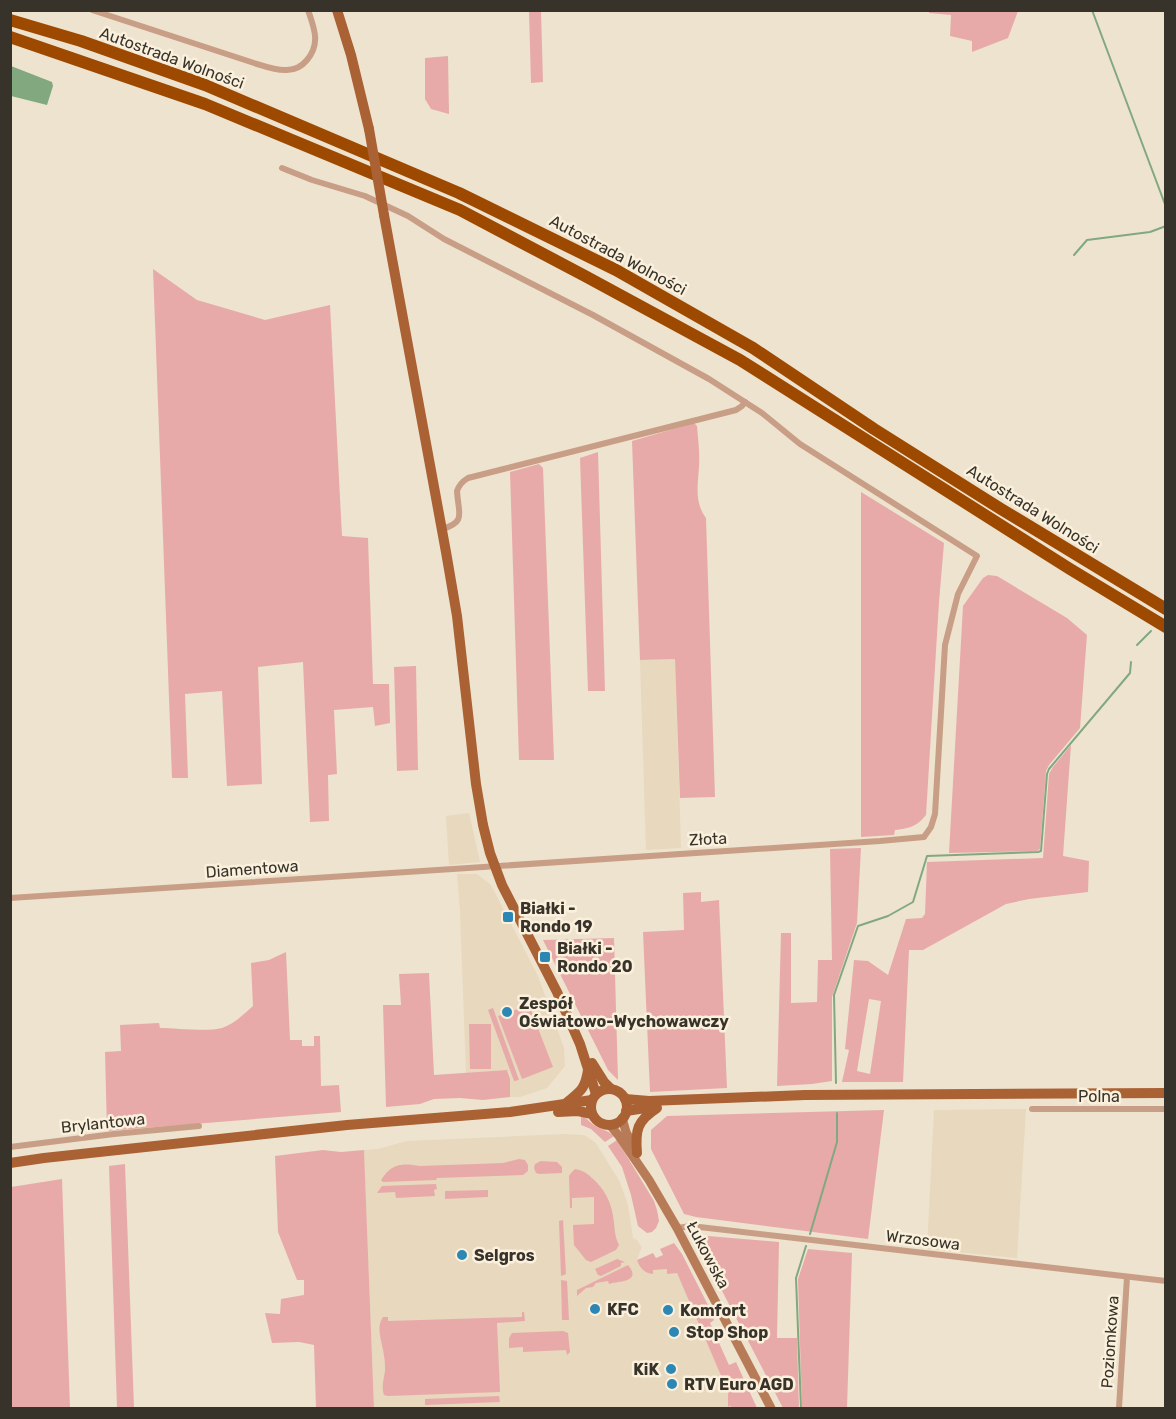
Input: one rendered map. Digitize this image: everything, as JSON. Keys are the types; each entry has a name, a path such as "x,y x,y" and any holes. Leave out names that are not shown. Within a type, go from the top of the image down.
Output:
{"highway":[{"name":"Autostrada Wolności","path":"10,20 81,41 205,85 459,193 616,270 753,348 874,429 1166,609"},
{"name":"Autostrada Wolności","path":"10,37 205,104 460,210 740,360 1070,569 1166,627"}],"main road":[{"path":"337,10 351,55 369,129 442,529 457,616 478,799 485,835 507,895 557,992 589,1067 594,1097 591,1107 592,1114 598,1122 603,1124 617,1123 624,1115 625,1099 604,1082 580,1044"},
{"path":"564,1105 583,1089 589,1067"},
{"path":"10,1163 347,1125 510,1112 564,1105 594,1097 603,1090 611,1089"},
{"path":"625,1099 649,1101 805,1095 1166,1093"},
{"path":"624,1115 660,1106 784,1101 831,1096"},
{"path":"637,1153 636,1139 639,1124 646,1115 660,1106"},
{"path":"510,1112 578,1111 592,1114"},
{"name":"Łukowska","path":"624,1115 626,1132 649,1180"},
{"name":"Łukowska","path":"610,1125 649,1180 677,1228 771,1408"}],"street":[{"path":"92,10 254,63 287,70 303,64 313,52 315,37 308,10"},
{"path":"282,168 365,196 408,216 444,239 593,315 709,379 745,402 736,410 463,480 458,487 459,519 455,525 442,529"},
{"name":"Złota","path":"495,866 924,837 931,827 935,814 945,645 958,594 978,556 800,444 745,402"},
{"name":"Diamentowa","path":"10,898 495,866"},
{"name":"Polna","path":"1032,1109 1166,1109"},
{"name":"Brylantowa","path":"10,1147 199,1126"},
{"name":"Wrzosowa","path":"677,1228 691,1226 1166,1281"},
{"name":"Poziomkowa","path":"1119,1408 1127,1277"}],"shaded area":[{"path":"929,10 1018,11 1008,38 972,52 972,41 950,36 951,15 929,13"},
{"path":"529,11 541,11 543,82 531,83"},
{"path":"448,56 449,114 431,109 425,99 425,58"},
{"path":"11,66 52,82 53,86 47,105 11,96"},
{"path":"153,269 197,300 265,320 330,305 342,536 368,538 373,684 389,684 390,723 375,726 373,707 334,710 337,774 328,775 329,821 310,822 303,662 258,667 262,784 227,786 222,691 185,694 188,778 172,778"},
{"path":"694,423 697,426 699,451 698,500 706,518 715,797 680,798 675,659 640,660 632,441"},
{"path":"598,452 605,691 588,691 580,458"},
{"path":"539,464 543,468 554,760 519,760 510,472"},
{"path":"861,492 944,543 926,815 912,826 895,830 894,835 861,837"},
{"path":"988,575 997,576 1067,618 1087,635 1080,728 1046,771 1040,849 1037,851 949,853 963,606 983,578"},
{"path":"675,659 681,848 646,850 640,660"},
{"path":"416,666 418,770 397,771 394,667"},
{"path":"1071,745 1063,856 1089,861 1088,892 1006,904 923,950 909,950 903,1082 842,1082 849,1050 845,1049 854,960 868,961 888,975 906,919 922,918 925,914 927,862 1043,858 1049,774","holes":["869,999 881,1001 870,1074 857,1071"]},
{"path":"469,813 480,862 449,865 446,816"},
{"path":"861,848 857,923 832,997 832,1081 777,1086 781,933 791,933 791,1003 817,1002 818,960 832,960 830,849"},
{"name":"Zespół Oświatowo-Wychowawczy","path":"457,874 477,874 491,885 538,976 564,1048 565,1066 547,1088 520,1097 510,1097 510,1079 507,1070 466,1073"},
{"path":"701,892 701,902 719,900 727,1088 650,1092 643,932 684,930 683,893"},
{"path":"614,938 618,1080 608,1070 543,940"},
{"path":"286,952 290,1040 302,1040 302,1046 314,1046 314,1036 320,1036 321,1086 339,1085 341,1112 107,1131 105,1052 121,1051 120,1025 159,1023 160,1028 200,1030 222,1028 239,1019 253,1006 251,963 269,960"},
{"path":"429,973 434,1075 507,1070 510,1079 510,1097 483,1100 434,1099 420,1104 386,1107 383,1005 401,1005 399,974"},
{"path":"529,1005 553,1067 522,1079 498,1016"},
{"path":"493,1008 519,1080 514,1081 488,1010"},
{"path":"469,1024 491,1024 491,1069 470,1069"},
{"path":"1026,1109 1017,1258 927,1249 934,1110"},
{"path":"884,1110 868,1239 684,1214 651,1149 651,1130 667,1116"},
{"path":"581,1115 614,1136 605,1142 591,1129 581,1125"},
{"path":"584,1135 595,1142 620,1182 628,1205 633,1238 642,1248 637,1260 642,1269 667,1269 677,1273 728,1392 728,1408 374,1408 364,1150 378,1149 407,1141"},
{"path":"617,1140 654,1201 659,1221 652,1232 647,1233 638,1226 622,1167 608,1146"},
{"path":"323,1150 341,1152 364,1150 374,1408 316,1408 314,1345 299,1342 272,1343 265,1313 280,1314 281,1299 304,1295 304,1280 297,1280 278,1232 275,1156"},
{"path":"519,1159 525,1160 528,1165 528,1171 523,1175 383,1182 381,1180 389,1170 398,1165 503,1163"},
{"path":"541,1161 557,1162 562,1167 562,1173 536,1173 535,1164"},
{"path":"125,1164 134,1408 117,1408 109,1166"},
{"path":"575,1169 590,1176 609,1200 619,1245 616,1250 591,1262 586,1260 574,1245 573,1225 594,1224 594,1197 572,1198 572,1208 570,1208 569,1176"},
{"path":"62,1179 70,1408 11,1408 11,1187"},
{"path":"436,1184 435,1196 396,1198 395,1192 377,1193 382,1186"},
{"path":"488,1190 488,1197 445,1199 445,1191"},
{"path":"563,1220 566,1274 561,1276 559,1221"},
{"path":"696,1235 779,1242 777,1338 797,1338 799,1408 783,1408 696,1240"},
{"path":"674,1243 711,1311 714,1320 710,1323 729,1365 736,1362 757,1408 728,1407 728,1392 677,1273 667,1274 667,1269 653,1270 653,1274 647,1273 638,1263 637,1260 653,1253 656,1258 663,1255 660,1249"},
{"path":"808,1249 852,1253 847,1408 802,1408 798,1279"},
{"path":"617,1259 625,1262 601,1276 598,1275 595,1269"},
{"path":"628,1265 632,1275 628,1280 609,1284 608,1281 596,1283 577,1296 577,1290"},
{"path":"561,1280 567,1281 569,1320 562,1320"},
{"path":"522,1312 524,1312 525,1321 497,1323 500,1392 384,1395 385,1361 380,1331 383,1317 388,1317 388,1321 522,1317"},
{"path":"563,1331 568,1333 570,1352 567,1355 566,1350 523,1352 523,1347 509,1348 509,1338 512,1333"},
{"path":"499,1396 500,1402 425,1405 425,1399"}],"waterway":[{"path":"1092,10 1166,207"},
{"path":"1074,255 1087,240 1150,232 1166,226"},
{"path":"1137,645 1151,631"},
{"path":"836,1083 834,995 858,926 888,916 913,902 927,856 1041,851 1049,769 1130,673 1131,662"},
{"path":"810,1234 837,1142 837,1113"},
{"path":"801,1408 796,1278 806,1246"}],"place":[{"name":"Białki - Rondo 19","path":"508,917"},
{"name":"Białki - Rondo 20","path":"545,957"},
{"name":"Zespół Oświatowo-Wychowawczy","path":"507,1012"},
{"name":"Selgros","path":"462,1255"},
{"name":"KFC","path":"595,1309"},
{"name":"Komfort","path":"668,1310"},
{"name":"Stop Shop","path":"674,1332"},
{"name":"KiK","path":"671,1369"},
{"name":"RTV Euro AGD","path":"672,1384"}]}
